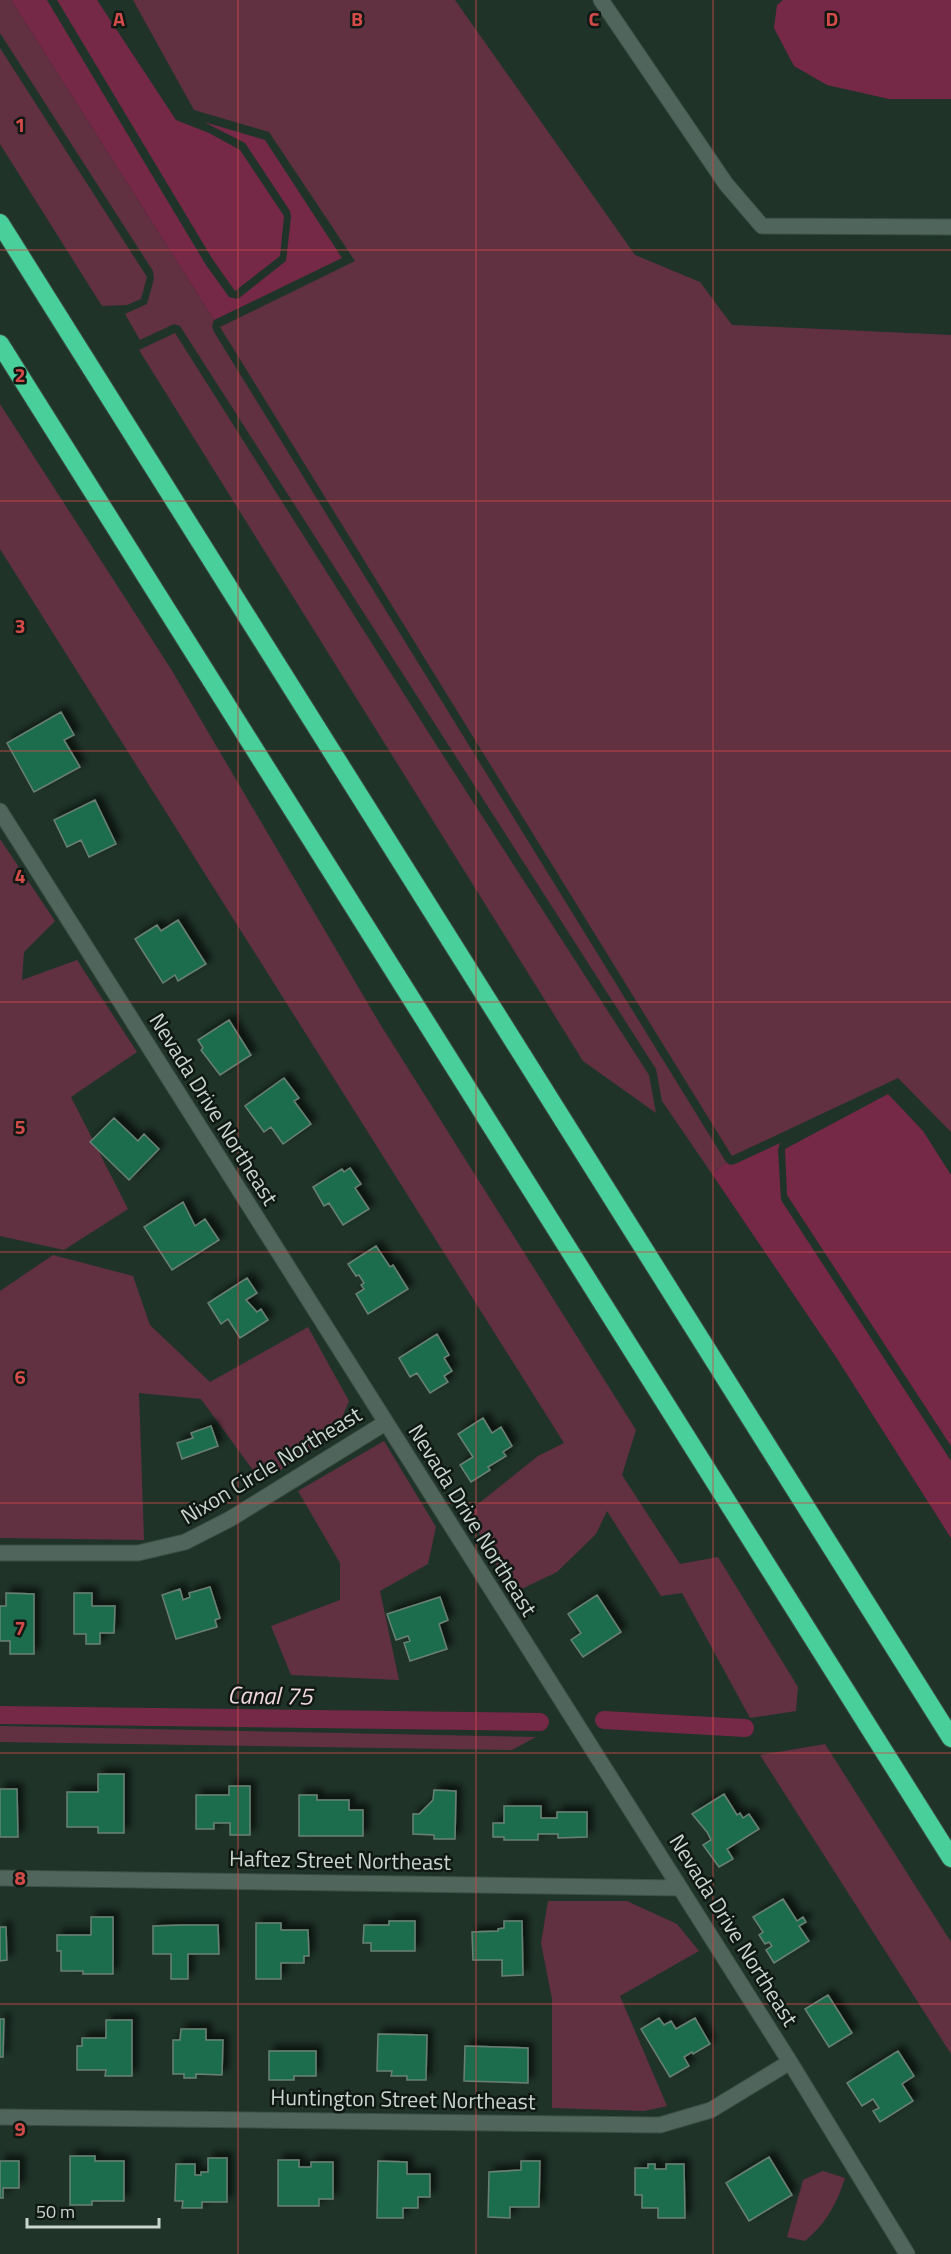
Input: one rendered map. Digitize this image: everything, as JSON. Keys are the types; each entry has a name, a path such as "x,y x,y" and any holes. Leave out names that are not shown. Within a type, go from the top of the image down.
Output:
{"highway":[{"path":"0,223 951,1738"},
{"path":"0,344 951,1858"}],"street":[{"path":"601,0 726,184 762,226 951,227"},
{"name":"Nevada Drive Northeast","path":"0,811 790,2062 907,2254"},
{"name":"Nixon Circle Northeast","path":"0,1553 138,1553 185,1542 230,1519 385,1423"},
{"name":"Haftez Street Northeast","path":"0,1878 680,1888"},
{"name":"Huntington Street Northeast","path":"0,2117 660,2125 711,2109 790,2062"}],"shaded area":[{"path":"0,0 11,0 214,320 212,326 214,332 726,1162 712,1174 662,1101 656,1069 180,326 174,324 140,340 125,314 147,304 154,279 153,271 0,33"},
{"path":"11,0 47,0 206,265 229,297 238,299 286,261 291,217 290,211 245,143 204,122 265,140 342,258 214,320"},
{"path":"57,0 97,0 176,120 209,133 240,150 284,216 280,256 235,291 213,260"},
{"path":"133,0 455,0 635,255 700,282 732,325 951,335 951,1132 898,1078 732,1156 220,327 355,261 269,132 194,110"},
{"path":"783,0 951,0 951,99 889,99 827,85 794,66 774,28 777,5"},
{"path":"0,48 147,277 141,299 127,305 102,306 0,144"},
{"path":"175,333 649,1075 656,1113 583,1061 139,350"},
{"path":"0,404 171,669 380,1024 636,1430 622,1475 680,1564 718,1557 798,1687 796,1711 750,1718 682,1593 661,1596 607,1511 596,1534 557,1572 511,1594 468,1512 538,1456 564,1443 0,549"},
{"path":"0,839 55,921 24,952 22,980 77,960 137,1052 71,1097 128,1209 64,1250 0,1236"},
{"path":"888,1094 923,1131 951,1175 951,1446 787,1195 785,1149"},
{"path":"780,1143 778,1150 781,1200 951,1461 951,1538 836,1357 712,1174 726,1162 730,1165 735,1164"},
{"path":"53,1255 133,1276 150,1325 210,1382 308,1327 349,1401 336,1432 276,1473 255,1473 201,1399 139,1393 144,1540 0,1538 0,1291"},
{"path":"384,1441 436,1527 428,1564 380,1591 399,1680 291,1675 271,1626 340,1600 340,1563 298,1491"},
{"path":"0,1726 536,1737 512,1750 0,1742"},
{"path":"825,1744 951,1942 951,2054 760,1755"},
{"path":"548,1901 627,1901 677,1924 699,1951 620,1996 667,2106 644,2111 552,2108 552,1999 541,1943"},
{"path":"823,2171 845,2178 834,2204 819,2228 805,2241 787,2237 803,2180"}],"building":[{"path":"61,712 74,735 64,740 80,767 34,792 7,743"},
{"path":"95,800 116,844 89,857 81,840 67,847 54,820"},
{"path":"178,920 206,964 178,981 175,975 163,983 135,939 157,925 161,931"},
{"path":"229,1020 251,1055 220,1075 201,1050 203,1048 198,1040"},
{"path":"284,1078 299,1098 294,1101 311,1124 283,1144 271,1127 264,1132 245,1106"},
{"path":"114,1118 138,1141 144,1134 159,1149 129,1180 90,1142"},
{"path":"350,1168 361,1184 355,1188 369,1209 343,1225 329,1203 324,1206 313,1187 342,1169 344,1172"},
{"path":"183,1202 195,1226 205,1219 219,1240 172,1270 144,1227"},
{"path":"376,1246 390,1267 393,1265 408,1289 368,1314 356,1294 364,1289 361,1285 364,1283 348,1264"},
{"path":"247,1278 257,1293 246,1300 257,1312 261,1309 268,1320 240,1338 228,1319 221,1324 208,1303"},
{"path":"437,1334 449,1355 444,1358 452,1371 444,1376 448,1382 430,1393 417,1373 410,1377 399,1358"},
{"path":"483,1418 492,1433 501,1427 512,1446 503,1452 506,1456 488,1467 490,1470 471,1482 460,1465 473,1457 458,1434"},
{"path":"211,1426 218,1446 182,1459 177,1443 193,1438 191,1433"},
{"path":"210,1587 220,1618 215,1620 217,1627 176,1639 162,1595 180,1589 183,1600 190,1597 189,1593"},
{"path":"6,1593 34,1594 34,1654 10,1654 10,1641 0,1641 0,1606 6,1606"},
{"path":"74,1593 92,1593 92,1606 115,1606 114,1633 100,1633 100,1644 86,1644 86,1634 74,1634"},
{"path":"597,1595 621,1632 583,1657 571,1640 581,1633 568,1614"},
{"path":"440,1597 448,1620 439,1624 447,1649 410,1661 404,1643 410,1641 408,1636 396,1640 387,1614"},
{"path":"98,1774 124,1774 124,1833 98,1833 98,1827 67,1827 67,1792 98,1792"},
{"path":"229,1786 250,1786 250,1835 230,1835 230,1823 214,1823 214,1829 196,1829 196,1795 229,1795"},
{"path":"0,1789 17,1789 18,1837 0,1837"},
{"path":"434,1790 456,1791 455,1839 434,1839 434,1835 413,1834 413,1814 419,1814 433,1800"},
{"path":"724,1794 737,1815 740,1813 743,1818 749,1814 759,1829 727,1849 733,1859 719,1867 703,1845 711,1840 707,1832 692,1814"},
{"path":"299,1795 317,1795 317,1800 349,1800 349,1810 363,1810 363,1836 299,1836"},
{"path":"504,1806 541,1806 541,1818 557,1818 557,1812 587,1812 587,1837 558,1838 558,1834 538,1834 538,1840 504,1840 504,1837 493,1837 493,1823 504,1823"},
{"path":"783,1899 797,1921 803,1917 806,1922 799,1926 809,1941 774,1963 766,1950 772,1946 769,1942 765,1944 759,1935 763,1932 753,1917"},
{"path":"91,1917 113,1917 113,1974 61,1971 61,1951 57,1951 57,1935 91,1935"},
{"path":"389,1921 415,1921 415,1951 371,1951 371,1943 363,1943 364,1925 389,1925"},
{"path":"504,1921 522,1921 523,1975 502,1976 502,1960 473,1960 472,1932 498,1931 504,1928"},
{"path":"256,1923 281,1923 281,1930 308,1930 309,1956 304,1956 304,1963 281,1963 281,1979 256,1979"},
{"path":"218,1925 219,1954 188,1954 188,1979 171,1979 171,1954 153,1954 153,1926"},
{"path":"0,1927 6,1927 7,1960 0,1961"},
{"path":"828,1995 852,2033 829,2047 805,2009"},
{"path":"659,2018 664,2025 671,2021 676,2029 695,2018 710,2044 684,2057 689,2066 670,2077 641,2029"},
{"path":"0,2019 4,2019 3,2057 0,2057"},
{"path":"106,2020 132,2020 132,2076 105,2076 106,2070 77,2070 77,2046 82,2046 82,2038 106,2038"},
{"path":"181,2029 206,2029 206,2040 223,2040 222,2075 196,2074 196,2078 184,2078 184,2074 173,2074 173,2040 180,2040"},
{"path":"378,2034 427,2035 426,2080 407,2080 407,2076 391,2076 392,2071 377,2071"},
{"path":"465,2046 528,2048 528,2083 464,2081"},
{"path":"269,2051 316,2051 316,2076 294,2076 294,2080 269,2080"},
{"path":"898,2051 914,2076 902,2084 913,2101 880,2122 873,2111 879,2108 873,2099 862,2106 847,2083"},
{"path":"70,2156 95,2156 95,2161 124,2161 124,2201 92,2201 92,2205 70,2205"},
{"path":"769,2157 792,2195 749,2221 726,2183"},
{"path":"208,2158 227,2158 227,2202 202,2202 202,2208 182,2208 183,2201 175,2201 176,2164 195,2164 195,2175 201,2175 201,2172 208,2172"},
{"path":"278,2160 299,2160 299,2167 311,2167 311,2162 333,2162 333,2199 319,2199 319,2206 278,2206"},
{"path":"0,2161 19,2161 19,2188 3,2188 3,2198 0,2198"},
{"path":"378,2161 407,2162 407,2174 430,2174 430,2197 418,2197 418,2208 403,2208 403,2218 377,2218"},
{"path":"521,2161 540,2161 539,2207 510,2207 510,2218 488,2217 489,2172 521,2170"},
{"path":"648,2164 655,2164 655,2169 666,2169 666,2164 684,2164 685,2218 658,2218 658,2208 642,2208 642,2195 635,2195 635,2168 648,2168"}],"waterway":[{"name":"Canal 75","path":"0,1715 540,1722"},
{"name":"Canal 75","path":"604,1720 745,1728"}]}
